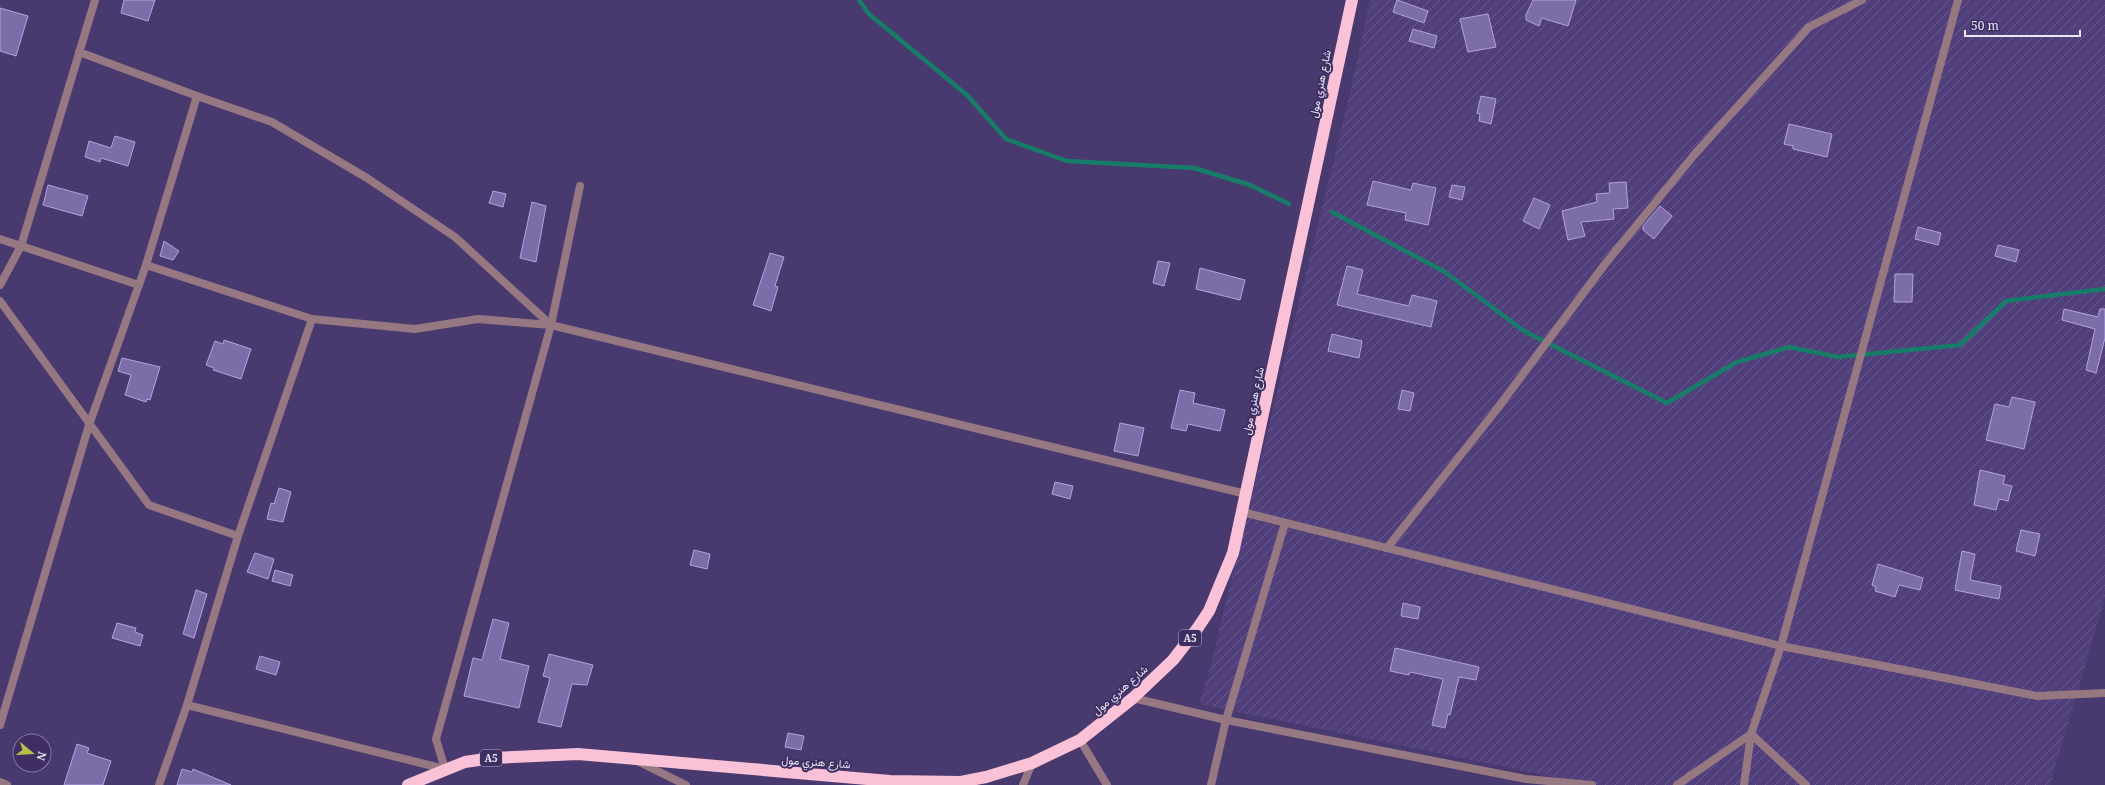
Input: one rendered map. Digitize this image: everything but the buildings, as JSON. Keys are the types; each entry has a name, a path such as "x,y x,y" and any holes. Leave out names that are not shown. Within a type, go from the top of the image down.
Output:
{"highway":[{"name":"شارع هنري مول","path":"408,785 464,762 492,758 578,754 756,771 928,783 961,782 986,777 1032,763 1080,740 1133,698 1173,660 1209,612 1233,553 1352,0"}],"street":[{"path":"0,285 21,246 95,0"},
{"path":"1387,548 1497,409 1605,264 1694,155 1809,27 1862,0"},
{"path":"1744,785 1751,734 1781,646 1958,0"},
{"path":"79,52 272,122 367,178 455,237 551,325"},
{"path":"0,725 89,425 146,265 197,96"},
{"path":"445,769 436,739 551,325 580,186"},
{"path":"0,239 139,285"},
{"path":"146,265 312,319 415,329 478,319 551,325 1246,494"},
{"path":"0,301 89,425 149,505 238,536"},
{"path":"159,785 187,704 238,536 312,319"},
{"path":"1242,512 1781,646 2037,696 2105,693"},
{"path":"1212,785 1226,720 1285,523"},
{"path":"1133,698 1226,720 1526,779 1592,785"},
{"path":"187,704 445,769"},
{"path":"1677,785 1751,734"},
{"path":"1751,734 1806,785"},
{"path":"1080,740 1107,785"},
{"path":"634,760 686,785"},
{"path":"1023,785 1032,763"},
{"path":"1526,779 1538,785"},
{"path":"0,782 7,785"}],"shaded area":[{"path":"1370,0 2105,0 2105,597 2050,785 1593,785 1199,704 1208,676 1351,89"}],"waterway":[{"path":"859,0 869,14 967,95 1006,139 1067,161 1194,168 1250,185 1289,204"},
{"path":"1332,212 1445,272 1524,331 1667,403 1737,362 1789,347 1838,357 1960,345 2006,301 2105,289"}]}
